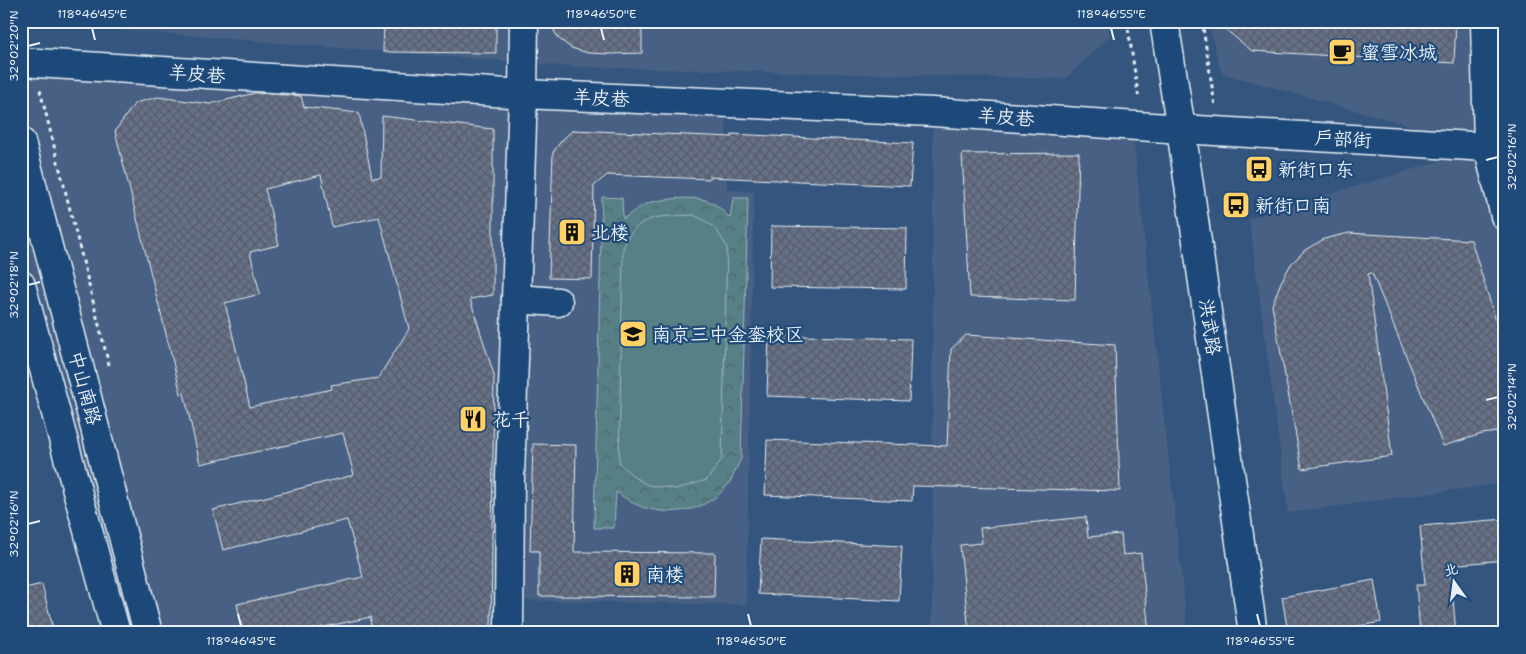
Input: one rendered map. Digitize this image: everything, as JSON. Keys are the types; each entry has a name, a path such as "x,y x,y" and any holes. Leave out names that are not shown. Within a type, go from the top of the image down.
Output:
{"street":[{"path":"509,633 510,477 524,21"},
{"name":"洪武路","path":"1164,21 1182,129 1253,633"},
{"path":"1485,21 1496,148 1505,216"},
{"name":"羊皮巷","path":"27,63 523,94 933,112 1182,129"},
{"name":"户部街","path":"1182,129 1496,148"},
{"path":"21,142 148,633"},
{"name":"中山南路","path":"21,285 116,633"},
{"path":"516,299 558,302"}],"path":[{"path":"22,21 27,63 110,372"},
{"path":"1127,21 1144,127"},
{"path":"1202,21 1219,131"}],"shaded area":[{"path":"82,21 1108,21 1111,35 1065,79 573,67 84,27"},
{"path":"1208,21 1485,21 1488,147 1505,236 1505,483 1288,513 1249,218 1487,147 1221,73"},
{"path":"21,62 726,103 727,189 754,192 746,605 510,600 509,633 116,633 21,285"},
{"path":"933,112 1132,126 1188,633 932,633"}],"green space":[{"path":"602,197 622,198 623,219 646,204 684,198 709,201 719,207 730,218 733,198 748,198 741,459 731,480 714,498 704,504 682,511 658,511 638,506 616,492 614,528 594,528"},
{"path":"693,215 713,227 727,247 722,459 707,480 676,489 648,485 634,477 619,463 623,248 635,228 651,219"}],"building":[{"path":"384,21 496,21 496,53 383,52"},
{"path":"549,21 642,21 642,53 588,53 571,48 558,38"},
{"path":"1215,21 1456,21 1454,63 1252,51"},
{"path":"255,93 301,96 304,107 359,113 372,178 381,177 382,116 493,129 493,295 470,299 494,375 491,633 370,633 371,617 296,633 243,633 237,604 363,577 347,520 223,550 213,510 354,475 343,433 200,464 184,393 181,394 115,131 135,103 158,97 210,104","holes":["321,175 332,227 379,217 409,329 378,378 331,385 332,389 250,407 225,303 260,294 250,252 279,245 265,189"]},
{"path":"573,130 732,137 732,134 913,143 910,186 709,177 709,179 607,175 594,186 592,279 549,278 553,152"},
{"path":"1079,153 1075,300 970,297 962,154"},
{"path":"771,226 907,228 906,289 770,287"},
{"path":"1349,233 1471,240 1505,350 1505,431 1482,434 1443,446 1372,273 1368,274 1392,456 1302,469 1272,305 1281,282 1291,264 1305,250 1324,239"},
{"path":"769,335 911,339 909,401 767,396"},
{"path":"966,335 1115,345 1120,491 913,486 912,501 765,495 767,440 947,446 951,349"},
{"name":"南楼","path":"533,444 576,445 574,552 715,553 714,597 539,596 539,551 530,551"},
{"path":"1086,517 1088,537 1121,534 1123,555 1141,553 1149,633 969,633 960,545 982,543 980,528"},
{"path":"1505,519 1505,560 1450,565 1456,633 1420,633 1416,585 1425,585 1420,526"},
{"path":"761,539 902,546 899,601 758,594"},
{"path":"1374,580 1381,622 1321,633 1288,633 1282,597"},
{"path":"42,584 54,633 21,633 21,589"}],"place":[{"name":"蜜雪冰城","path":"1342,52"},
{"name":"新街口东","path":"1259,169"},
{"name":"新街口南","path":"1236,205"},
{"name":"北楼","path":"572,232"},
{"name":"南京三中金銮校区","path":"633,334"},
{"name":"花千","path":"473,419"},
{"name":"南楼","path":"627,574"}]}
